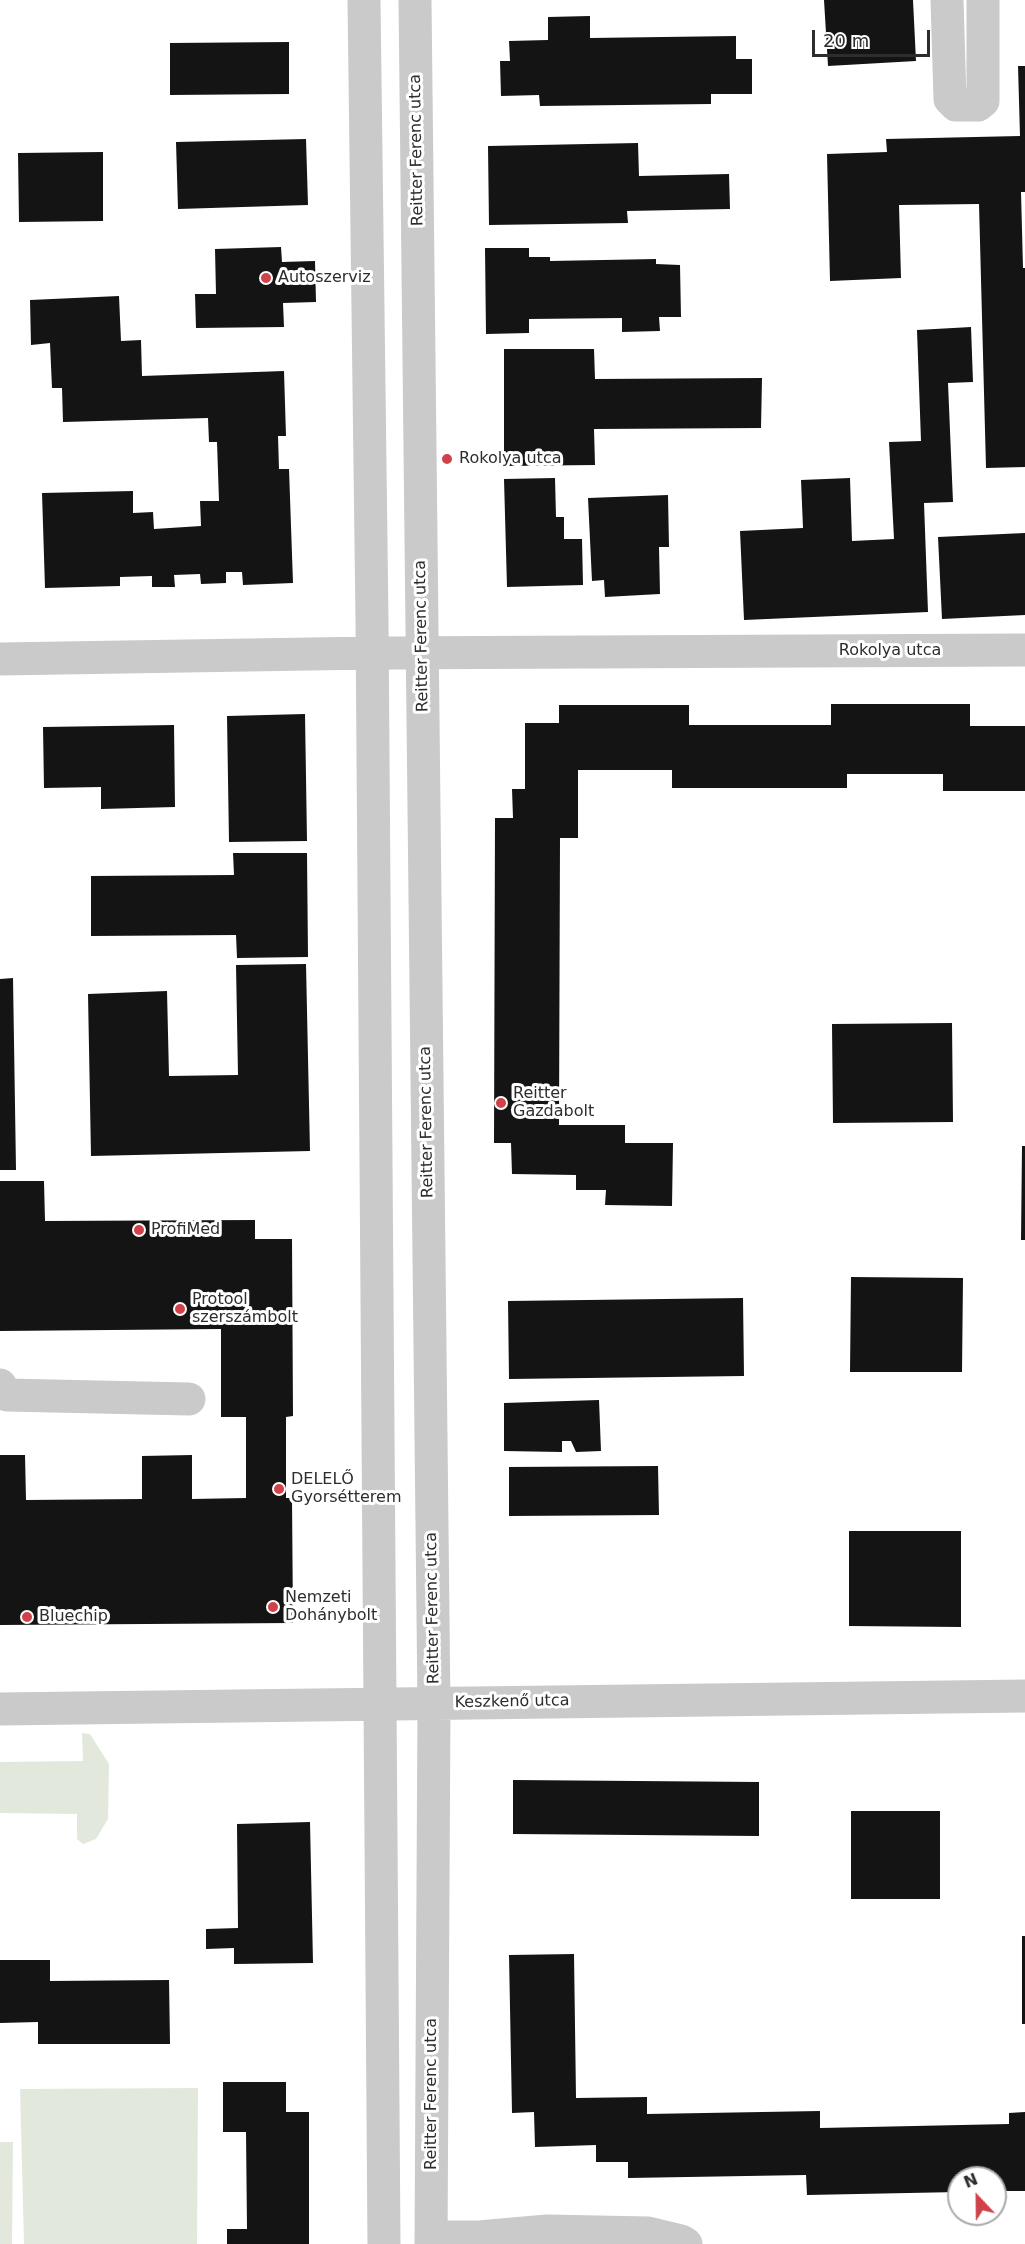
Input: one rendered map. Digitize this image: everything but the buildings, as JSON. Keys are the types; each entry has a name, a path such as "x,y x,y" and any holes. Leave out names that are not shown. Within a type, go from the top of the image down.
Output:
{"street":[{"path":"364,0 372,652 384,2244"},
{"name":"Reitter Ferenc utca","path":"415,0 434,1705 431,2241"},
{"path":"947,0 950,99 956,105 978,105 983,101 983,0"},
{"name":"Rokolya utca","path":"0,660 372,652 1025,650"},
{"path":"0,1386 7,1395 189,1399"},
{"name":"Keszkenő utca","path":"0,1709 1025,1696"},
{"path":"431,2241 547,2231 648,2233 686,2244"}],"shaded area":[{"path":"82,1733 90,1734 109,1764 108,1819 96,1839 83,1844 77,1839 77,1814 0,1813 0,1762 83,1761"},
{"path":"198,2088 197,2244 24,2244 20,2089"},
{"path":"0,2142 13,2142 12,2244 0,2244"}],"place":[{"name":"Autoszerviz","path":"266,278"},
{"name":"Rokolya utca","path":"447,459"},
{"name":"Reitter Gazdabolt","path":"501,1103"},
{"name":"ProfiMed","path":"139,1230"},
{"name":"Protool szerszámbolt","path":"180,1309"},
{"name":"DELELŐ Gyorsétterem","path":"279,1489"},
{"name":"Nemzeti Dohánybolt","path":"273,1607"},
{"name":"Bluechip","path":"27,1617"}]}
